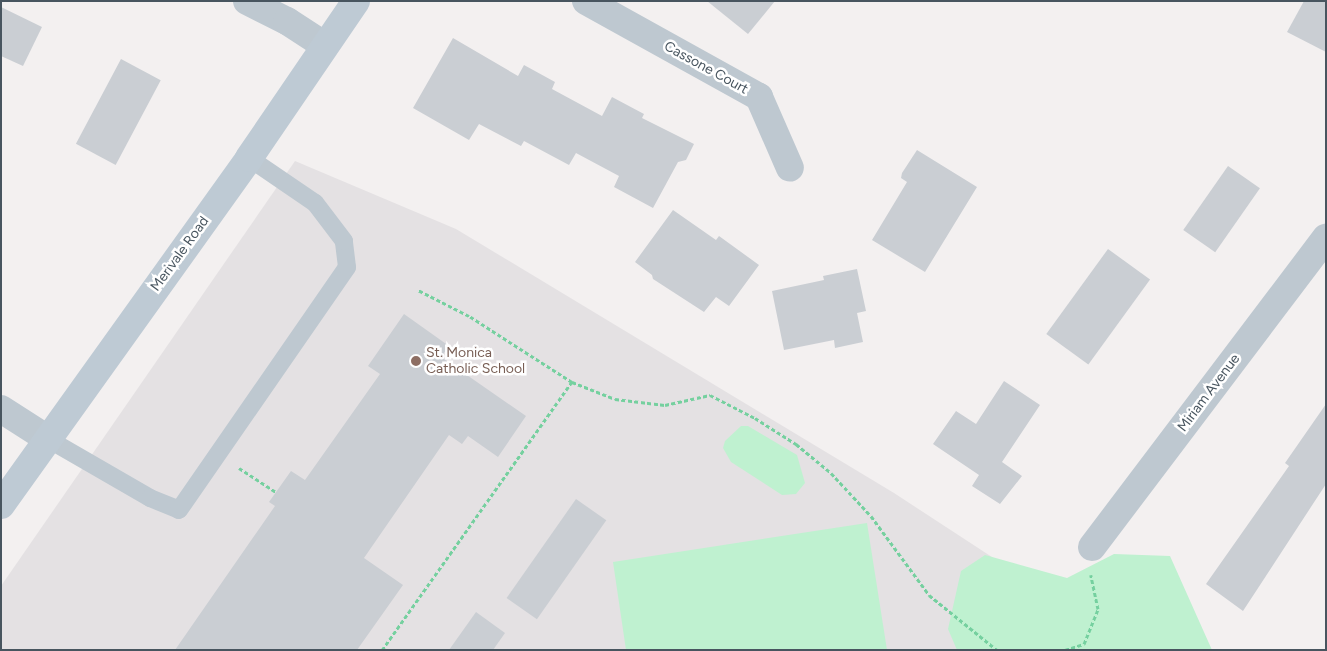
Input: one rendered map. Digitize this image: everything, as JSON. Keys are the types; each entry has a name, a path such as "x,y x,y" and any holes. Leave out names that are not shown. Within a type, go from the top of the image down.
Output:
{"main road":[{"name":"Merivale Road","path":"1,505 249,158 324,45 356,1"}],"street":[{"path":"247,1 287,20 324,45"},
{"name":"Cassone Court","path":"586,1 759,97 790,168"},
{"name":"Miriam Avenue","path":"1092,548 1326,238"},
{"path":"1,409 48,439"}],"lane":[{"path":"48,439 150,498 179,510 347,267 344,241 315,203 249,158"}],"path":[{"path":"418,290 469,316 572,382 615,399 665,405 710,394 755,418 796,444 831,473 871,516 929,595 997,650"},
{"path":"382,650 572,382"},
{"path":"218,454 276,492"},
{"path":"1065,650 1084,644 1098,609 1088,563 1092,548"}],"shaded area":[{"name":"St. Monica Catholic School","path":"295,161 456,229 894,493 1134,650 1,650 1,586"}],"green space":[{"path":"741,426 748,426 797,455 805,483 796,494 782,495 731,462 723,448 725,441"},
{"path":"867,523 887,650 626,650 613,562"},
{"path":"1114,554 1170,556 1212,650 957,650 948,629 961,571 985,555 1067,578"}],"building":[{"path":"707,1 775,1 748,34"},
{"path":"1304,1 1326,1 1326,52 1287,32"},
{"path":"1,7 42,27 23,66 1,56"},
{"path":"453,38 518,76 524,65 555,82 552,89 602,116 612,97 644,114 642,118 694,144 686,160 678,162 653,208 614,187 619,176 576,153 569,165 524,141 521,146 479,124 469,140 413,108"},
{"path":"121,59 161,80 116,165 76,144"},
{"path":"917,150 977,187 925,272 872,240 907,182 901,178 902,173"},
{"path":"1228,166 1260,188 1215,252 1183,230"},
{"path":"673,210 716,240 719,236 759,265 729,306 716,297 704,312 653,279 652,275 635,262"},
{"path":"1108,249 1150,280 1088,365 1046,334"},
{"path":"857,269 866,311 857,313 863,342 835,348 834,340 784,350 772,291 824,280 823,276"},
{"path":"404,314 449,346 441,357 526,416 498,457 468,436 462,444 449,435 364,558 403,585 357,650 175,650 275,506 269,502 291,471 305,480 380,374 368,366"},
{"path":"1004,381 1040,405 1002,462 1022,476 1000,504 972,486 979,475 933,444 956,411 976,424"},
{"path":"1326,404 1326,484 1243,611 1206,584 1289,466 1285,463"},
{"path":"576,499 606,520 537,619 507,598"},
{"path":"476,612 505,633 493,650 449,650"}],"place":[{"name":"St. Monica Catholic School","path":"416,361"}]}
